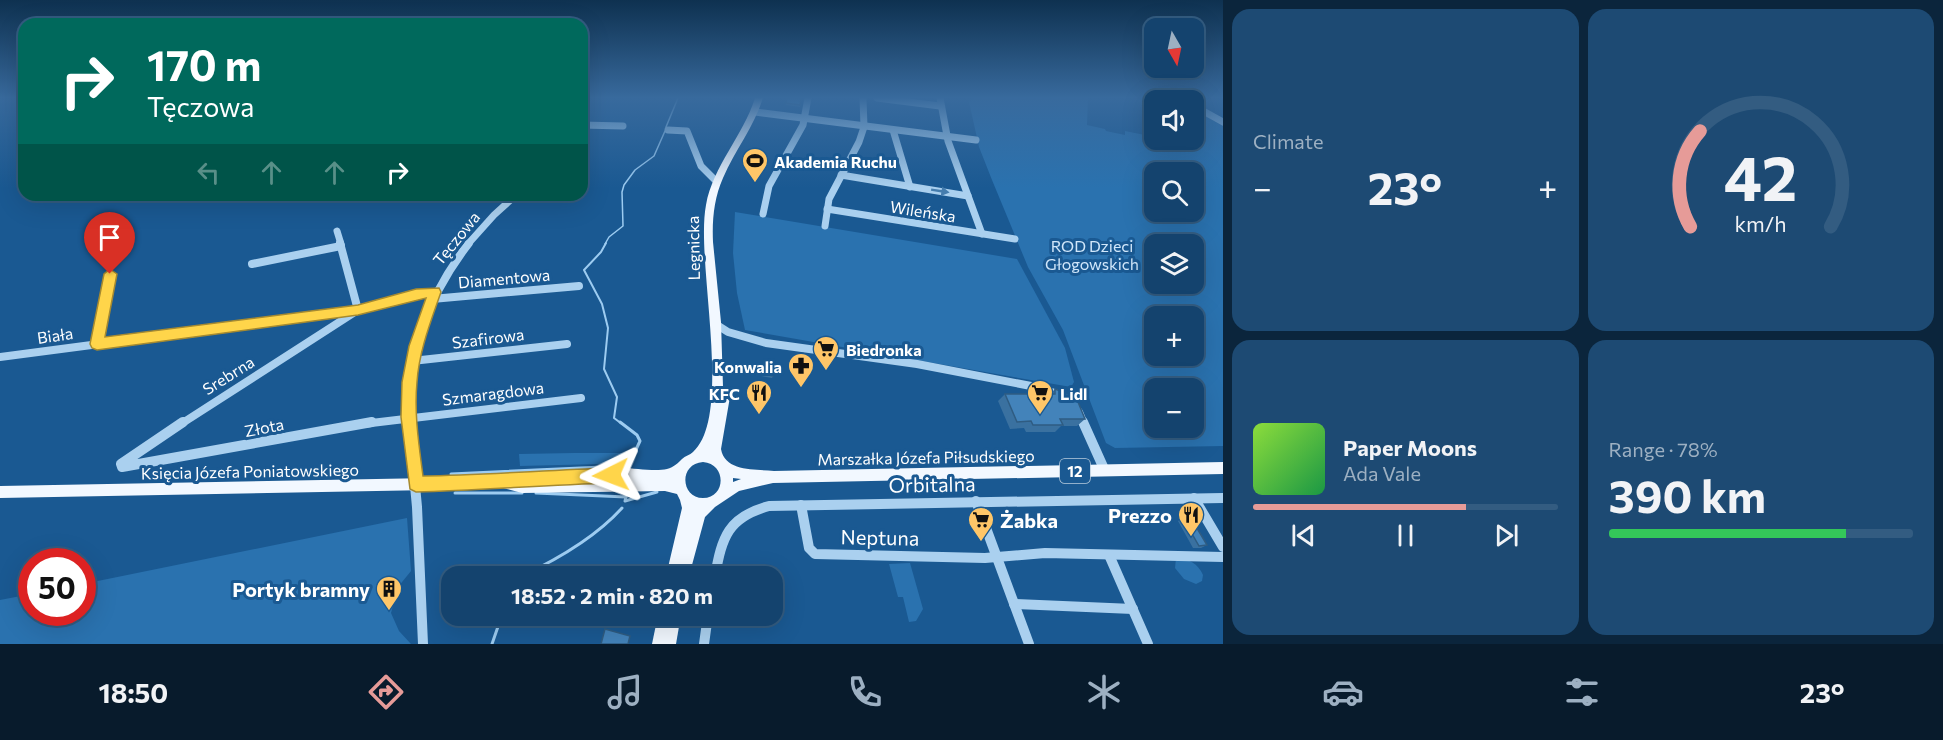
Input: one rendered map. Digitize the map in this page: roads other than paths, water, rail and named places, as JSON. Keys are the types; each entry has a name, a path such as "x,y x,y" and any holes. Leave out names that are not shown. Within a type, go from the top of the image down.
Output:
{"main road":[{"name":"Legnicka","path":"720,465 714,452 725,390 722,340 716,321 708,227 711,198 717,182 749,128"},
{"name":"Legnicka","path":"697,457 706,443 717,401 722,340"},
{"name":"12","path":"697,457 707,458 720,465"},
{"path":"676,566 688,507 678,477 680,469 686,462 697,457"},
{"path":"720,465 728,482 726,492"},
{"name":"Marszałka Józefa Piłsudskiego","path":"720,465 732,472 774,477 1223,468"},
{"name":"Księcia Józefa Poniatowskiego","path":"0,492 500,482 523,478 625,474 667,475 680,469"},
{"name":"Marszałka Józefa Piłsudskiego","path":"726,492 739,485 761,482 774,477"},
{"name":"Księcia Józefa Poniatowskiego","path":"500,482 522,487 665,485 684,492"},
{"path":"684,492 697,502 711,502"},
{"name":"12","path":"685,566 700,514 711,502 720,499 726,492"},
{"path":"659,644 663,626"},
{"path":"669,644 672,626"}],"street":[{"path":"763,214 770,185 803,128"},
{"path":"825,226 829,199 859,142 864,128"},
{"path":"874,128 976,141"},
{"path":"945,128 982,234"},
{"path":"668,130 687,131 698,159 708,176 717,182"},
{"path":"893,130 910,187"},
{"path":"841,176 968,195"},
{"name":"Tęczowa","path":"423,644 416,484 409,417 412,361 433,295 477,235 510,201"},
{"name":"Wileńska","path":"827,209 1015,239"},
{"path":"337,231 358,310"},
{"path":"252,264 341,246"},
{"path":"97,344 110,274"},
{"name":"Diamentowa","path":"433,295 579,286"},
{"name":"Biała","path":"0,357 358,310 416,294 433,295"},
{"name":"Srebrna","path":"124,468 121,464 137,452 358,310"},
{"path":"722,340 782,345 876,358 980,376 1054,392 1073,403 1105,471"},
{"name":"Szafirowa","path":"412,361 567,344"},
{"name":"Szmaragdowa","path":"409,417 581,398"},
{"name":"Złota","path":"124,468 409,417"},
{"path":"1194,498 1223,548"},
{"name":"Orbitalna","path":"717,566 723,536 744,513 769,506 1223,498"},
{"path":"976,501 1029,644"},
{"name":"Neptuna","path":"801,505 808,545 815,554 985,558 996,555 1045,553 1223,557"},
{"path":"1109,555 1148,644"},
{"path":"1014,604 1133,609"},
{"path":"704,644 706,626"}],"waterway":[{"path":"605,244 609,237 623,226 622,192 624,185 635,170 654,156 665,131"},
{"path":"606,243 601,252 584,270 602,304 608,328 604,369 617,397 614,418 622,424"},
{"path":"620,422 637,435 640,441 628,467"},
{"path":"451,474 603,467 630,462"},
{"path":"626,497 627,492"},
{"path":"626,497 625,501 657,492"},
{"path":"455,493 522,493"},
{"path":"536,493 626,497"},
{"path":"541,566 575,547 600,529 622,508"},
{"path":"492,644 498,626"}],"place":[{"name":"Akademia Ruchu","path":"755,184"},
{"name":"Biedronka","path":"826,372"},
{"name":"Konwalia","path":"801,389"},
{"name":"KFC","path":"759,416"},
{"name":"Lidl","path":"1040,416"},
{"name":"Prezzo","path":"1191,538"},
{"name":"Żabka","path":"981,543"},
{"name":"Portyk bramny","path":"389,612"}],"park label":[{"name":"ROD Dzieci Głogowskich","path":"1092,254"}]}
